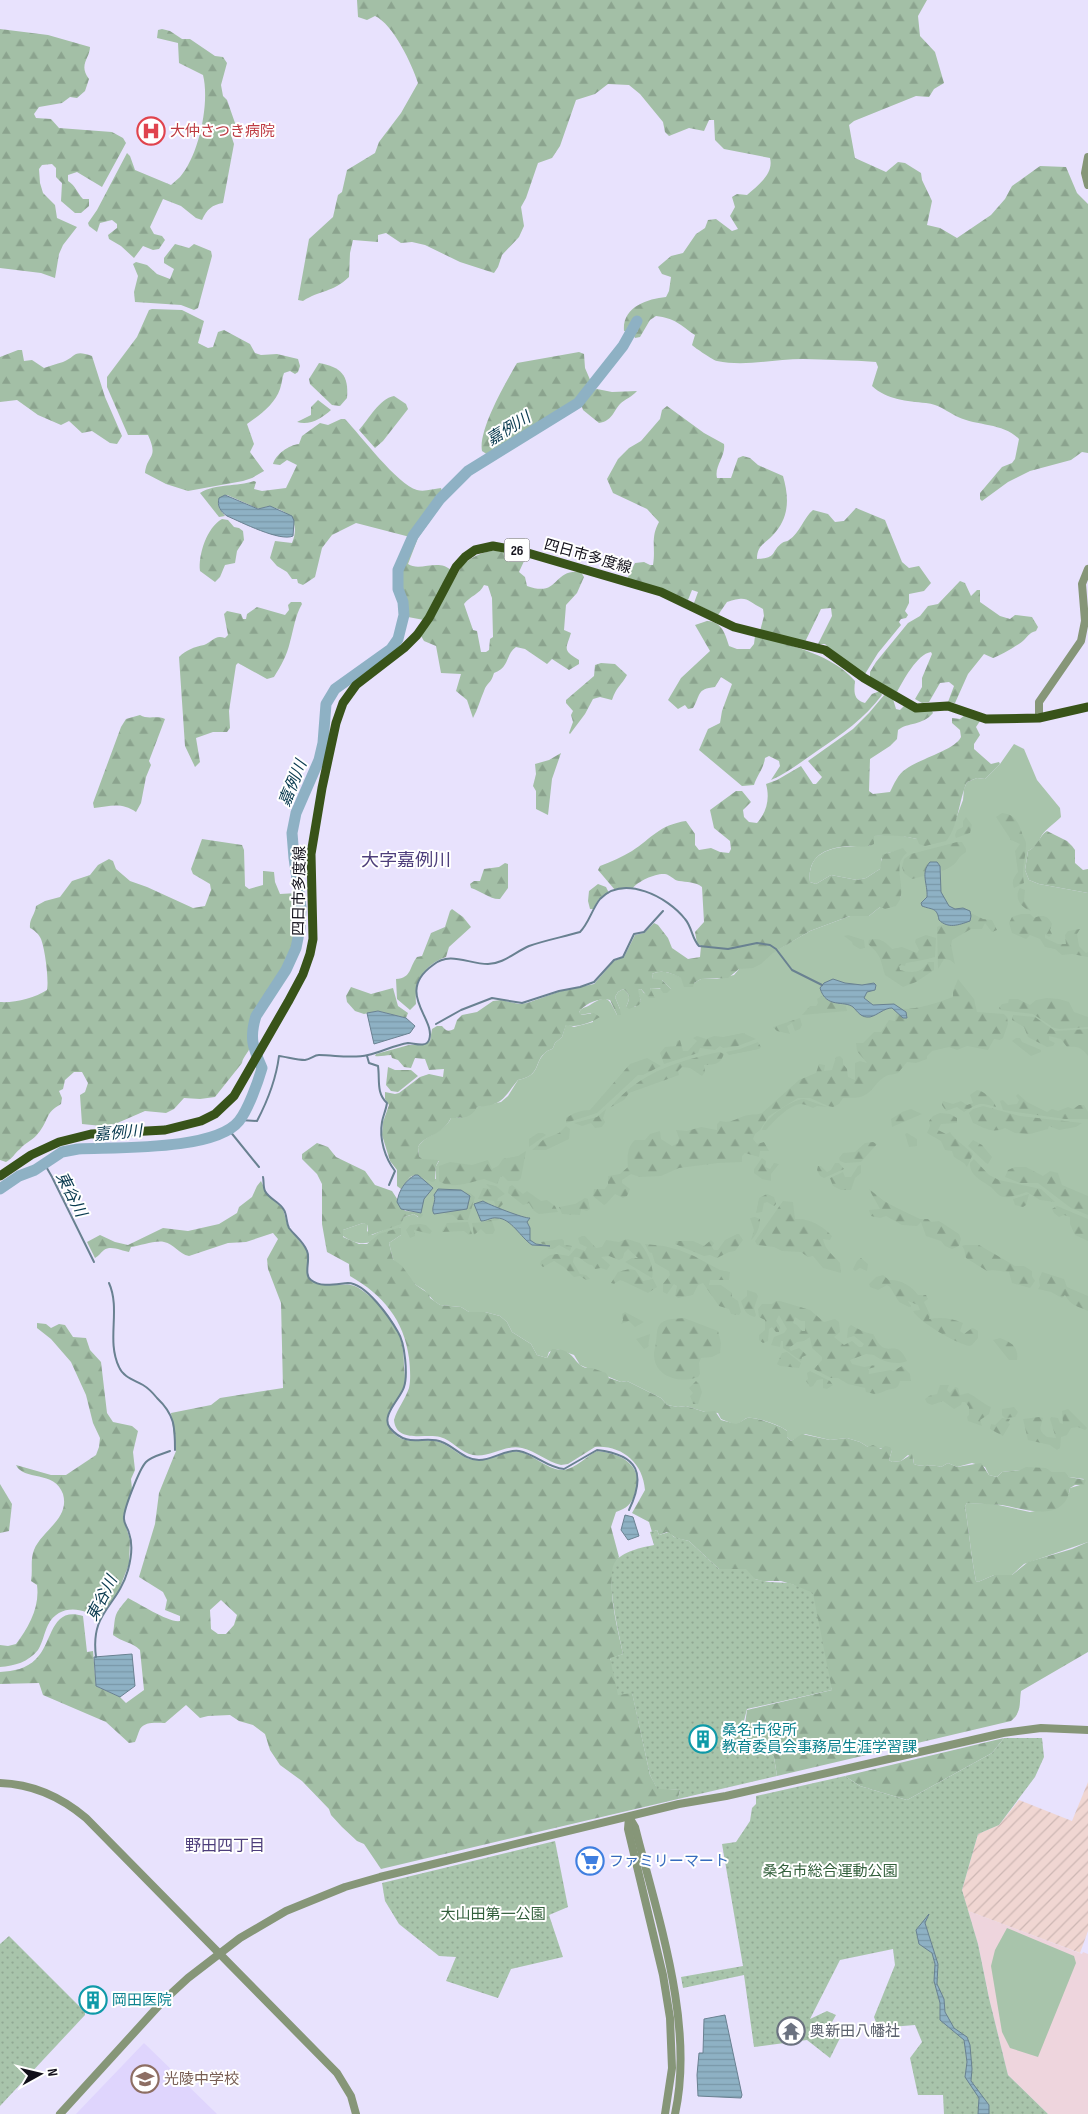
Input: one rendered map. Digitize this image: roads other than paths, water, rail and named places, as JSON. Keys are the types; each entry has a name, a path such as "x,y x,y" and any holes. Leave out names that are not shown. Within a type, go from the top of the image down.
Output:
{"main road":[{"name":"四日市多度線","path":"0,1176 31,1155 59,1142 91,1134 166,1130 201,1122 226,1105 241,1085 303,974 310,954 313,939 311,854 322,788 336,723 343,703 356,685 404,648 418,634 429,618 456,567 475,550 493,546 521,551 661,592 734,626 825,650 864,678 916,708 948,706 981,718 1039,718 1088,707"}],"street":[{"path":"1088,157 1085,173 1088,185"},
{"path":"1039,718 1039,702 1081,641 1085,621 1082,584 1088,569"},
{"path":"60,2114 163,2001 198,1968 286,1912 345,1887 680,1804 726,1796 1003,1733 1041,1728 1088,1730"},
{"path":"0,1783 18,1784 39,1790 77,1810 337,2073 351,2096 356,2114"},
{"path":"629,1817 628,1829 663,1975 670,2018 672,2068 664,2114"},
{"path":"629,1817 635,1827 676,2001 680,2048 675,2114"}],"water":[{"path":"225,495 258,509 270,506 292,516 294,521 293,536 287,537 270,534 227,516 221,510 218,503 219,498"},
{"path":"930,862 937,862 940,866 941,892 949,906 955,909 963,908 970,911 970,921 958,925 946,925 939,920 935,911 922,906 921,903 927,897 925,870"},
{"path":"833,979 862,985 874,983 876,985 875,990 867,992 864,998 873,1005 894,1004 906,1012 907,1018 903,1018 892,1008 870,1017 864,1017 849,1005 835,1003 826,999 820,988 824,983"},
{"path":"378,1011 406,1018 415,1026 410,1033 374,1044 367,1013"},
{"path":"415,1175 418,1175 433,1188 424,1199 421,1213 401,1209 397,1202 403,1186"},
{"path":"438,1189 461,1190 470,1196 467,1209 434,1214 434,1195"},
{"path":"483,1201 514,1214 530,1218 527,1222 530,1228 530,1240 536,1244 550,1246 532,1245 507,1221 502,1219 495,1218 481,1221 474,1204"},
{"path":"625,1515 633,1517 639,1536 628,1540 621,1530"},
{"path":"132,1654 135,1686 120,1697 96,1686 94,1657"},
{"path":"929,1914 925,1923 938,1964 937,1984 944,1999 945,2012 954,2028 967,2037 970,2045 971,2081 989,2105 989,2114 978,2114 979,2098 965,2077 967,2062 964,2040 940,2020 940,2003 934,1981 935,1964 932,1953 919,1944 916,1930"},
{"path":"725,2015 742,2095 741,2098 698,2096 697,2075 699,2053 703,2053 704,2019"}],"waterway":[{"name":"嘉例川","path":"0,1189 19,1176 35,1170 62,1152 78,1149 164,1146 188,1143 227,1131 239,1121 249,1103 262,1068 256,1055 252,1037 256,1016 286,970 296,948 300,928 301,907 292,833 296,813 319,760 323,743 326,704 335,689 391,649 398,639 404,615 403,602 398,589 398,570 413,536 440,499 468,471 578,403 623,346 637,321"},
{"path":"240,1120 257,1121 271,1090 279,1056 299,1060 319,1055 356,1057 408,1043 425,1044 429,1040 430,1032 428,1023 419,1005 417,986 422,975 433,965 446,959 493,963 504,960 529,946 580,932 600,899 610,892 621,888 645,891 668,903 687,922 699,946 728,949 757,943 770,945 776,949 792,970 822,985"},
{"path":"436,1024 461,1010 492,998 522,1003 594,982 614,960 623,957 634,934 644,932 663,911"},
{"path":"367,1056 369,1063 378,1066 380,1091 387,1103 381,1135 388,1160 395,1171 389,1185"},
{"path":"229,1130 259,1167"},
{"name":"東谷川","path":"44,1163 94,1262"},
{"path":"263,1177 265,1191 282,1207 289,1228 307,1251 307,1270 311,1280 319,1284 329,1285 348,1283 362,1289 377,1302 398,1332 404,1351 405,1382 388,1418 390,1428 397,1435 410,1440 435,1440 442,1442 464,1456 479,1460 519,1451 552,1466 564,1469 597,1450 622,1456 635,1468 637,1477 637,1486 629,1510"},
{"name":"東谷川","path":"109,1283 114,1304 113,1336 115,1357 119,1367 126,1376 149,1389 171,1416 175,1435 175,1450"},
{"name":"東谷川","path":"96,1657 95,1642 97,1629 106,1610 118,1593 129,1566 131,1542 124,1519 129,1499 146,1462 170,1451"}],"place":[{"name":"大仲さつき病院","path":"151,131"},
{"name":"桑名市役所 教育委員会事務局生涯学習課","path":"703,1739"},
{"name":"ファミリーマート","path":"590,1861"},
{"name":"岡田医院","path":"93,2000"},
{"name":"奥新田八幡社","path":"791,2031"},
{"name":"光陵中学校","path":"145,2079"}],"district":[{"name":"大字嘉例川","path":"406,860"},
{"name":"野田四丁目","path":"225,1845"}],"park label":[{"name":"桑名市総合運動公園","path":"830,1871"},
{"name":"大山田第一公園","path":"493,1914"}]}
